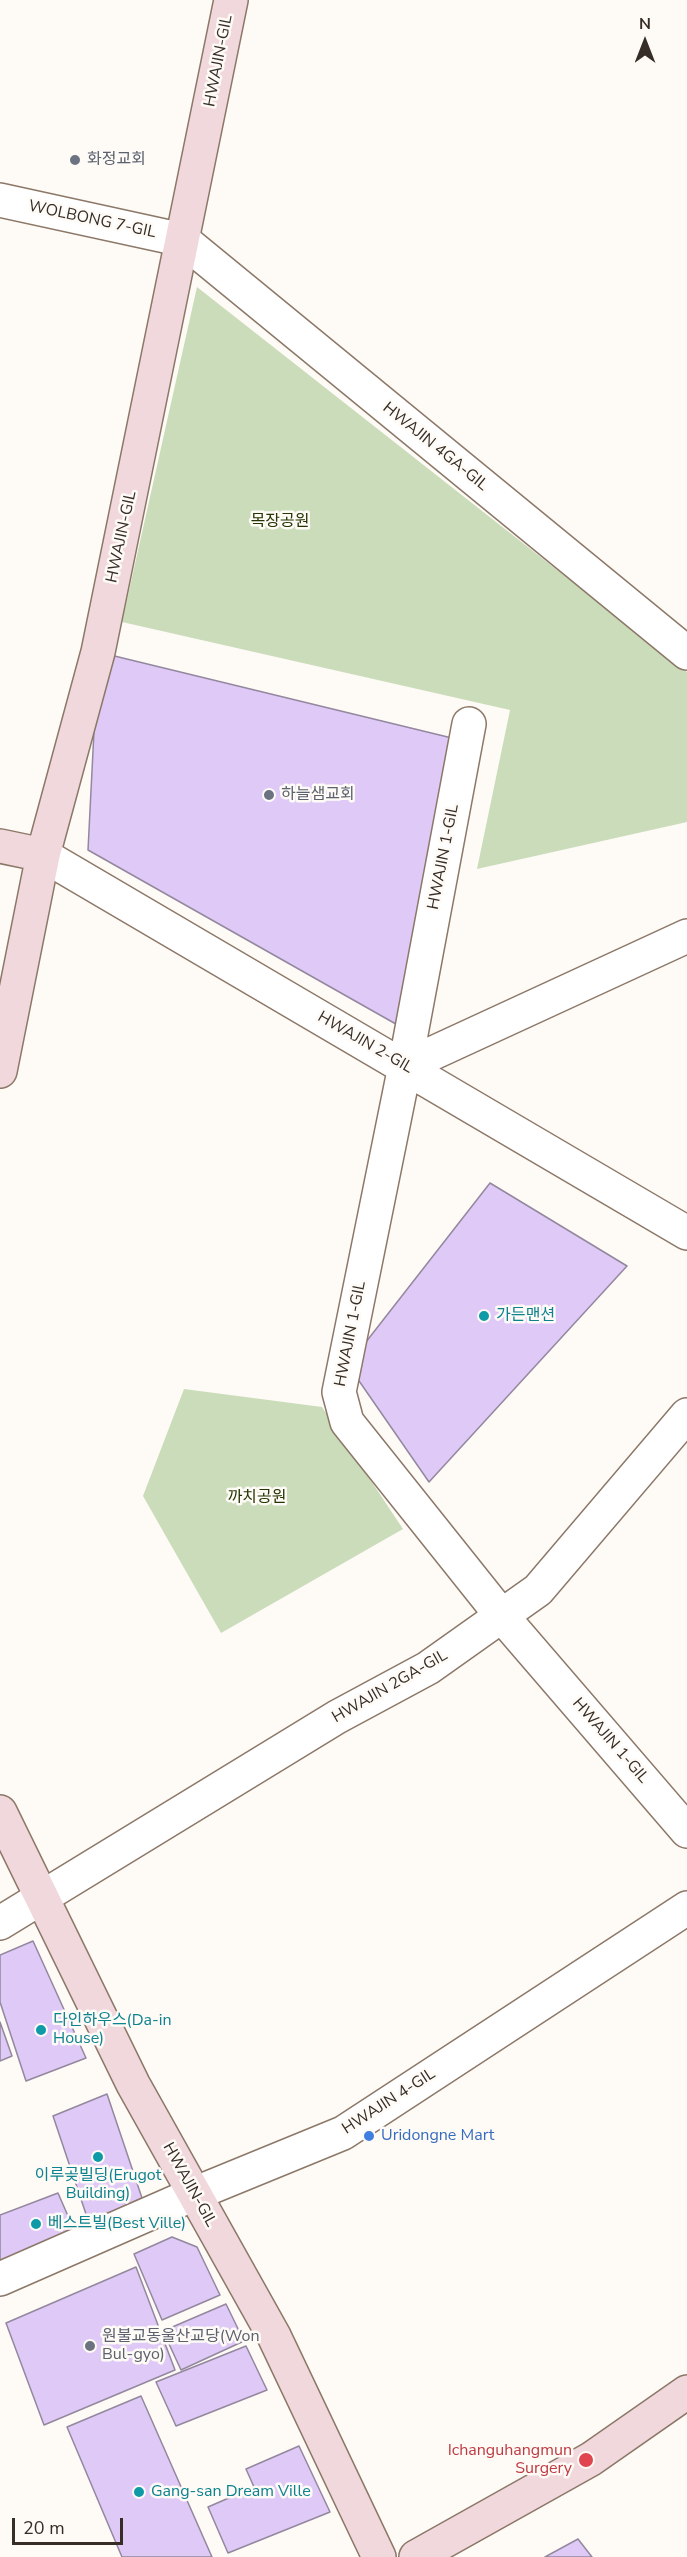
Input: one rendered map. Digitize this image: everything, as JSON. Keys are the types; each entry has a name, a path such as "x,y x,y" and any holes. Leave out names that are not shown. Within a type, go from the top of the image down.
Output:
{"street":[{"name":"HWAJIN-GIL","path":"0,1071 43,855 98,652 231,0"},
{"name":"WOLBONG 7-GIL","path":"0,200 183,240"},
{"name":"HWAJIN 4GA-GIL","path":"183,240 687,653"},
{"name":"HWAJIN 1-GIL","path":"469,724 405,1066 339,1392 347,1422 501,1615 687,1831"},
{"path":"0,846 43,855"},
{"name":"HWAJIN 2-GIL","path":"43,855 687,1233"},
{"path":"405,1066 687,936"},
{"name":"HWAJIN 2GA-GIL","path":"0,1923 337,1717 428,1668 538,1590 687,1415"},
{"name":"HWAJIN-GIL","path":"0,1812 133,2084 274,2336 379,2557"},
{"name":"HWAJIN 4-GIL","path":"0,2279 194,2194 343,2133 687,1908"},
{"path":"417,2557 591,2459 687,2392"}],"green space":[{"name":"목장공원","path":"197,287 687,672 687,822 477,869 510,710 122,622"},
{"name":"까치공원","path":"184,1389 322,1407 403,1529 221,1633 143,1496"}],"building":[{"name":"하늘샘교회","path":"98,652 456,739 410,1032 88,850"},
{"name":"가든맨션","path":"490,1183 627,1266 429,1482 348,1365"},
{"name":"다인하우스(Da-in House)","path":"33,1941 86,2058 26,2081 0,2002 0,1955"},
{"path":"0,2022 12,2056 0,2061"},
{"name":"이루곶빌딩(Erugot Building)","path":"107,2094 142,2198 89,2223 53,2116"},
{"name":"베스트빌(Best Ville)","path":"58,2193 75,2232 0,2261 0,2215"},
{"path":"172,2237 197,2247 220,2295 162,2320 134,2254"},
{"name":"원불교동울산교당(Won Bul-gyo)","path":"136,2267 175,2370 44,2425 6,2323"},
{"path":"226,2304 244,2341 181,2370 163,2331"},
{"path":"246,2346 267,2390 176,2426 156,2382"},
{"name":"Gang-san Dream Ville","path":"141,2396 212,2557 122,2557 67,2427"},
{"path":"299,2446 330,2512 228,2553 208,2507 254,2487 246,2469"},
{"path":"578,2539 592,2557 545,2557"}],"place":[{"name":"화정교회","path":"75,160"},
{"name":"하늘샘교회","path":"269,795"},
{"name":"가든맨션","path":"484,1316"},
{"name":"다인하우스(Da-in House)","path":"41,2030"},
{"name":"Uridongne Mart","path":"369,2136"},
{"name":"이루곶빌딩(Erugot Building)","path":"98,2157"},
{"name":"베스트빌(Best Ville)","path":"36,2224"},
{"name":"원불교동울산교당(Won Bul-gyo)","path":"90,2346"},
{"name":"Ichanguhangmun Surgery","path":"586,2460"},
{"name":"Gang-san Dream Ville","path":"139,2492"}]}
